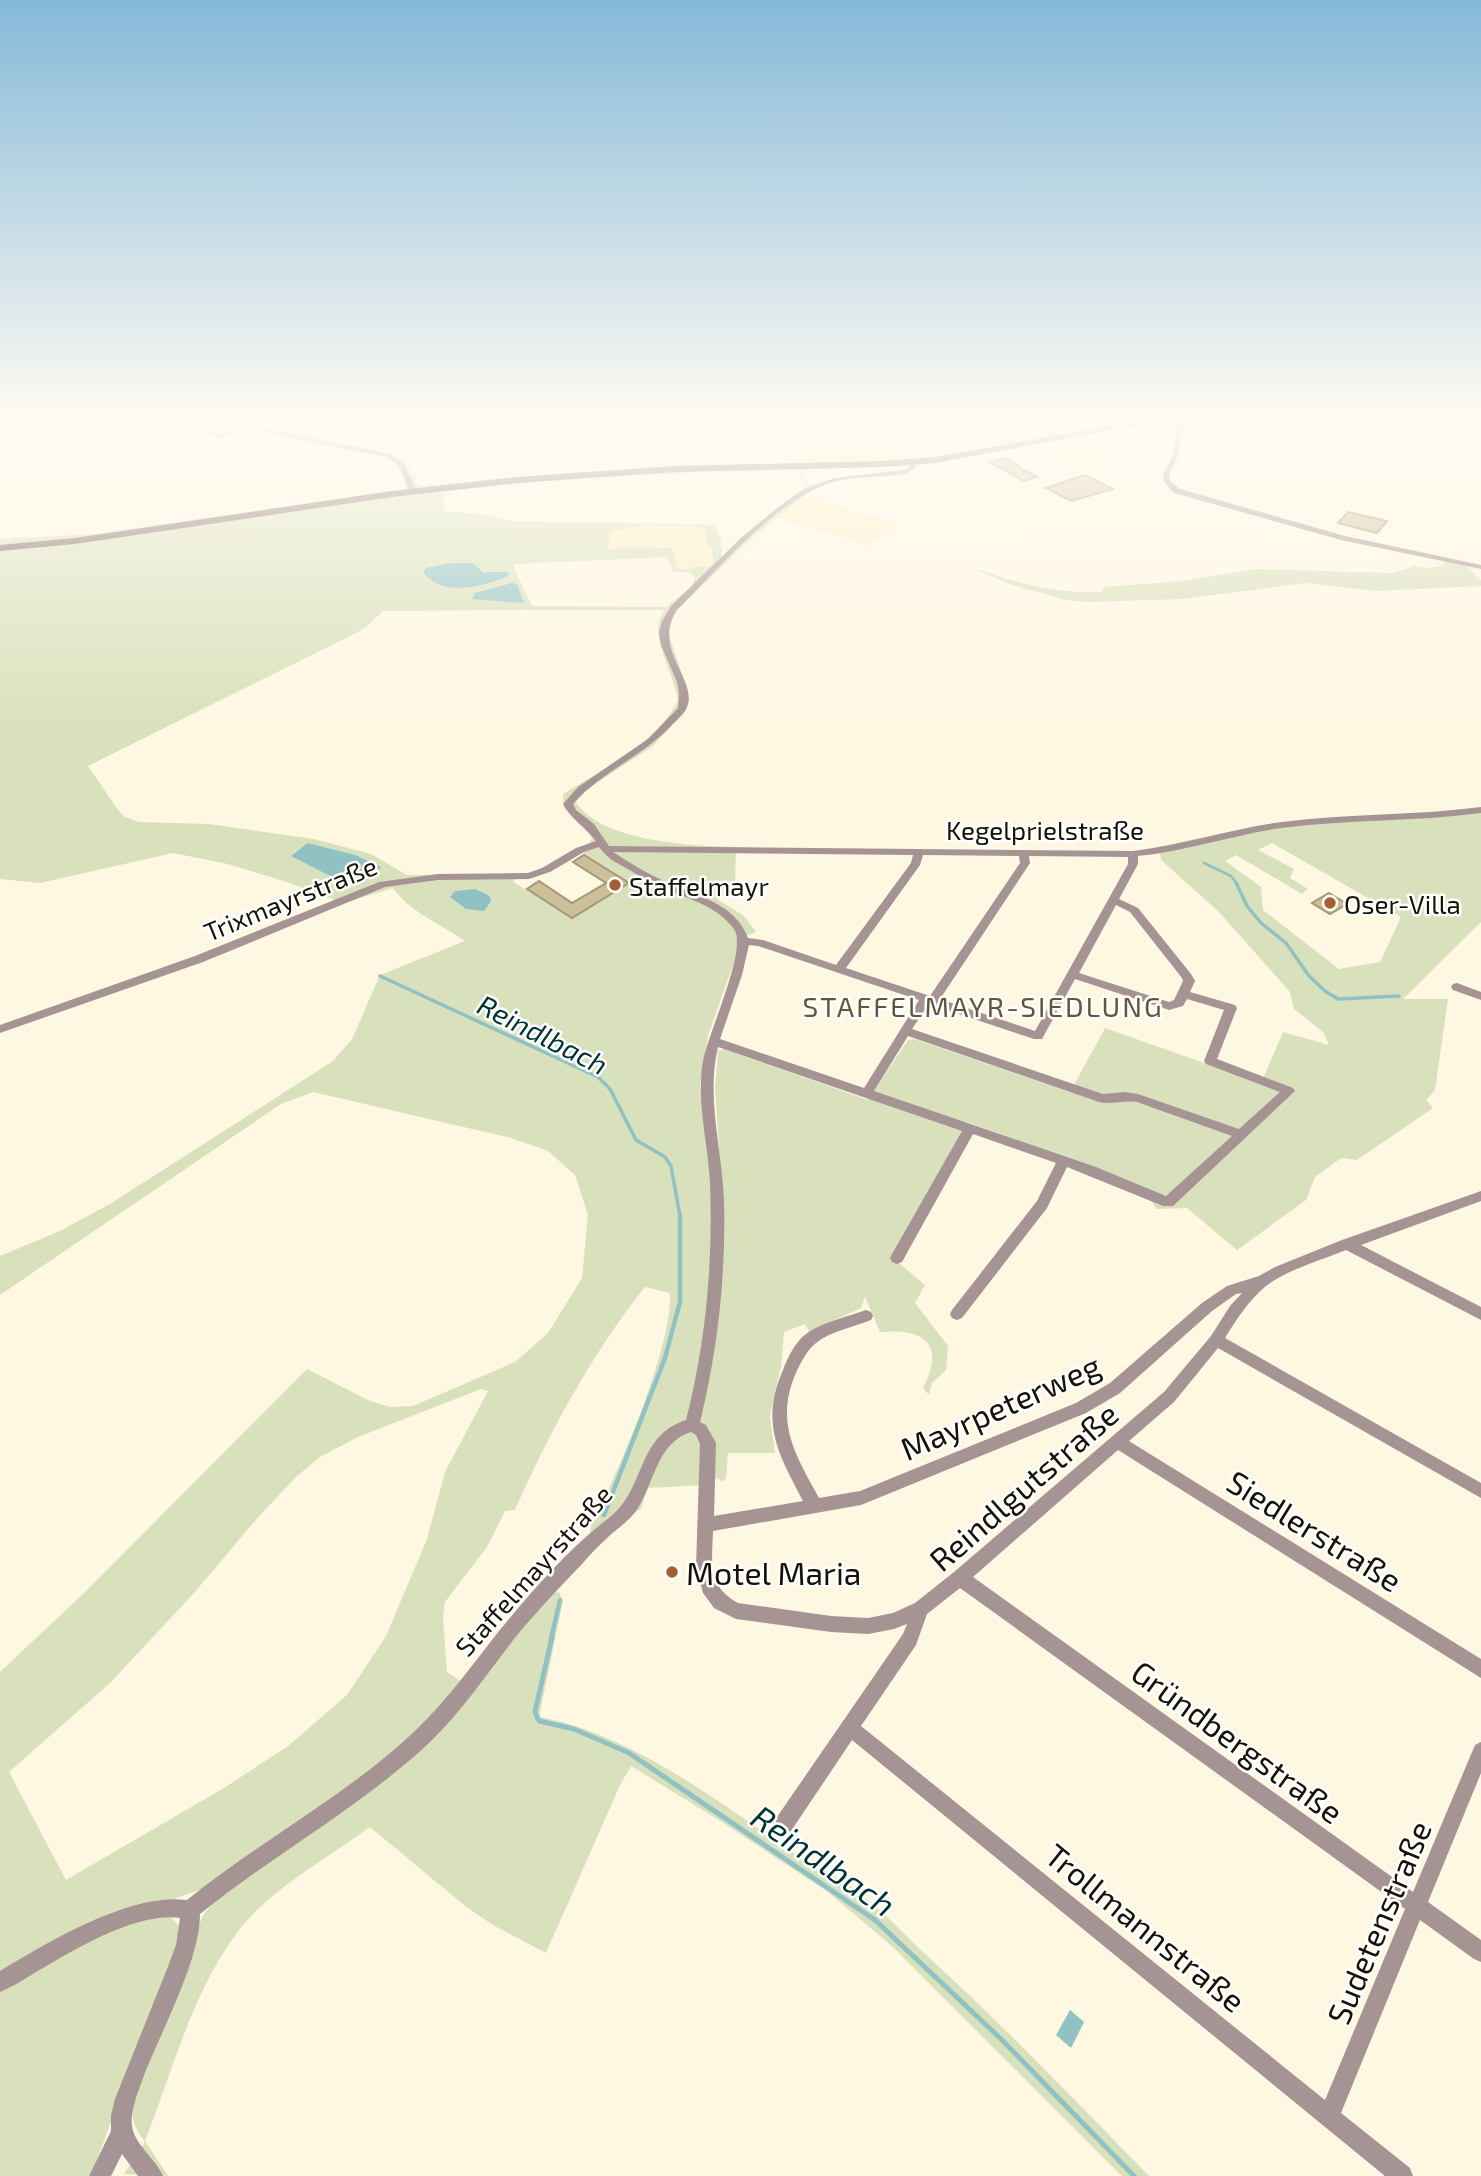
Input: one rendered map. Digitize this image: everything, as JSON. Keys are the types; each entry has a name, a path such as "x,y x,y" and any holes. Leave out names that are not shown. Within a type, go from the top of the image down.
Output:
{"main road":[{"path":"0,548 75,541 207,522"}],"street":[{"path":"692,1426 701,1392 716,1252 716,1173 707,1074 714,1041 744,942 739,928 716,906 660,883 616,859 590,826 569,807 569,799 651,741 682,709 683,687 662,632 668,614 768,522"},
{"path":"1286,522 1344,538 1481,567"},
{"name":"Kegelprielstraße","path":"604,846 644,852 683,849 1133,854 1152,853 1242,831 1288,824 1445,816 1481,810"},
{"name":"Trixmayrstraße","path":"0,1029 199,959 383,884 438,877 529,876 546,870 580,850 604,846"},
{"path":"634,868 630,861 644,852"},
{"path":"839,969 916,863 919,852"},
{"path":"866,1094 905,1031 930,1000 1025,863 1024,853"},
{"path":"744,942 759,943 1038,1036 1133,863 1133,854"},
{"path":"1070,974 1169,1006 1179,1003 1189,981 1187,977 1134,910 1113,900"},
{"path":"1457,987 1481,996"},
{"path":"714,1041 1064,1161 1168,1202 1289,1091 1210,1061 1231,1008 1184,994"},
{"path":"905,1031 1103,1099 1131,1096 1240,1134"},
{"path":"897,1258 969,1130"},
{"path":"957,1314 1042,1204 1064,1161"},
{"name":"Reindlgutstraße","path":"692,1426 701,1430 708,1443 704,1567 709,1587 720,1602 736,1611 831,1624 867,1626 894,1621 921,1609 960,1578 1169,1396 1216,1340 1235,1310 1261,1282 1280,1271 1347,1244 1481,1196"},
{"path":"1347,1244 1481,1314"},
{"name":"Mayrpeterweg","path":"706,1525 861,1498 1081,1408 1115,1388 1207,1307 1232,1290 1261,1282"},
{"path":"815,1507 781,1441 778,1419 780,1394 801,1350 813,1337 866,1316"},
{"path":"1216,1340 1481,1491"},
{"name":"Staffelmayrstraße","path":"190,1910 387,1766 425,1734 466,1689 522,1617 598,1535 625,1514 638,1492 655,1452 668,1435 679,1428 692,1426"},
{"name":"Siedlerstraße","path":"1118,1442 1481,1669"},
{"name":"Gründbergstraße","path":"960,1578 1481,1952"},
{"path":"784,1824 910,1639 921,1609"},
{"name":"Trollmannstraße","path":"849,1727 1402,2176"},
{"name":"Sudetenstraße","path":"1329,2117 1481,1751"},
{"path":"0,1982 38,1959 114,1922 171,1906 190,1910 191,1926 137,2064 122,2110 122,2132 100,2176"},
{"path":"122,2132 152,2176"}],"shaded area":[{"path":"791,522 891,522 899,524 867,545"},
{"path":"644,525 705,527 707,544 712,548 713,566 678,570 673,556 608,549 611,532"}],"green space":[{"path":"181,522 538,522 716,525 722,557 762,522 772,522 673,614 668,632 688,692 686,710 653,746 587,789 576,802 588,815 626,834 673,843 736,847 735,884 718,900 743,915 756,932 739,939 734,962 708,1036 700,1086 723,1206 715,1088 718,1051 724,1049 868,1100 908,1040 914,1039 1070,1092 1105,1028 1261,1083 1283,1032 1329,1045 1323,1032 1294,1009 1290,992 1219,912 1161,860 1160,853 1149,849 1260,825 1481,808 1481,922 1403,999 1448,999 1435,1090 1426,1100 1433,1108 1357,1160 1341,1158 1315,1177 1306,1200 1237,1250 1187,1208 1156,1209 1150,1198 1042,1149 967,1122 893,1258 925,1285 915,1303 948,1346 946,1370 932,1383 929,1395 923,1388 932,1360 927,1342 909,1333 880,1332 865,1297 861,1308 809,1332 805,1324 784,1332 781,1366 770,1417 775,1453 728,1453 726,1478 722,1482 718,1478 704,1485 647,1488 641,1509 590,1534 591,1525 628,1444 663,1345 670,1293 645,1287 607,1339 573,1394 542,1451 515,1510 505,1511 487,1547 445,1602 443,1618 447,1672 465,1684 426,1729 214,1885 173,1899 168,1914 179,1926 179,1939 95,2165 102,2176 0,2176 0,1672 83,1594 307,1369 370,1401 390,1407 413,1406 515,1362 548,1333 582,1278 588,1215 575,1175 548,1151 511,1138 313,1092 281,1104 0,1295 0,1256 60,1231 110,1204 333,1061 352,1039 380,975 465,941 417,911 393,888 341,904 287,882 228,864 173,853 40,883 0,879 0,539 95,534","holes":["644,525 705,527 707,544 712,548 713,565 678,570 672,548 608,549 611,532","667,557 673,572 689,572 695,578 691,587 666,607 532,606 514,564","459,563 503,578 468,588 444,587 426,568","383,611 664,611 659,620 658,631 678,701 668,716 642,743 563,794 564,808 589,832 592,839 583,855 629,883 572,917 513,882 520,874 407,875 371,854 314,839 209,824 139,822 125,817 118,810 88,766 364,629","1272,843 1401,917 1380,962 1339,969 1263,910 1261,887 1225,861 1236,855 1302,894 1308,889 1290,878 1294,869 1258,850","481,1389 488,1391 445,1472 427,1539 386,1636 347,1695 288,1746 224,1788 66,1880 9,1772 110,1683 296,1477 320,1457 358,1437"]},
{"path":"1445,561 1465,565 1481,580 1481,586 1375,591 1306,583 1182,599 1087,602 1067,600 1009,584 968,566 1034,586 1102,592 1104,587 1183,581 1256,569 1391,573 1412,565 1425,568 1442,566"},
{"path":"559,1592 563,1601 539,1717 575,1726 646,1757 715,1799 811,1865 857,1891 1010,2035 1149,2176 1122,2176 892,1946 828,1892 631,1766 620,1785 546,1953 493,1925 465,1906 370,1827 283,1887 257,1910 237,1933 219,1960 190,2019 145,2141 168,2176 124,2174 145,2142 133,2119 133,2093 203,1915 213,1903 379,1777 550,1594"}],"water":[{"path":"450,563 473,563 483,572 508,572 509,576 475,586 452,588 431,580 423,572 426,568"},
{"path":"517,584 524,603 472,599 475,593"},
{"path":"308,843 355,855 381,867 364,883 340,881 291,856"},
{"path":"475,889 490,896 491,901 484,911 466,909 450,897 455,891"},
{"path":"1070,2010 1084,2022 1071,2048 1056,2035"}],"building":[{"path":"1339,522 1387,522 1377,533"},
{"name":"Staffelmayr","path":"584,855 629,883 572,918 527,889 539,881 572,903 606,883 573,862"},
{"name":"Oser-Villa","path":"1329,893 1347,904 1330,914 1312,903"}],"waterway":[{"path":"1204,863 1231,876 1238,885"},
{"path":"1236,883 1247,906 1261,923 1286,943 1309,976 1325,991 1338,999 1399,996"},
{"name":"Reindlbach","path":"380,976 598,1077 610,1089 636,1140 665,1157 671,1166 680,1216"},
{"name":"Reindlbach","path":"604,1515 665,1358 680,1302 680,1216"},
{"name":"Reindlbach","path":"551,1639 560,1600"},
{"name":"Reindlbach","path":"552,1637 535,1712 539,1721 574,1729 629,1753 875,1920 1002,2040 1134,2176"}],"place":[{"name":"Staffelmayr","path":"615,885"},
{"name":"Oser-Villa","path":"1330,903"},
{"name":"Motel Maria","path":"672,1572"}],"district":[{"name":"STAFFELMAYR-SIEDLUNG","path":"983,1006"}]}
